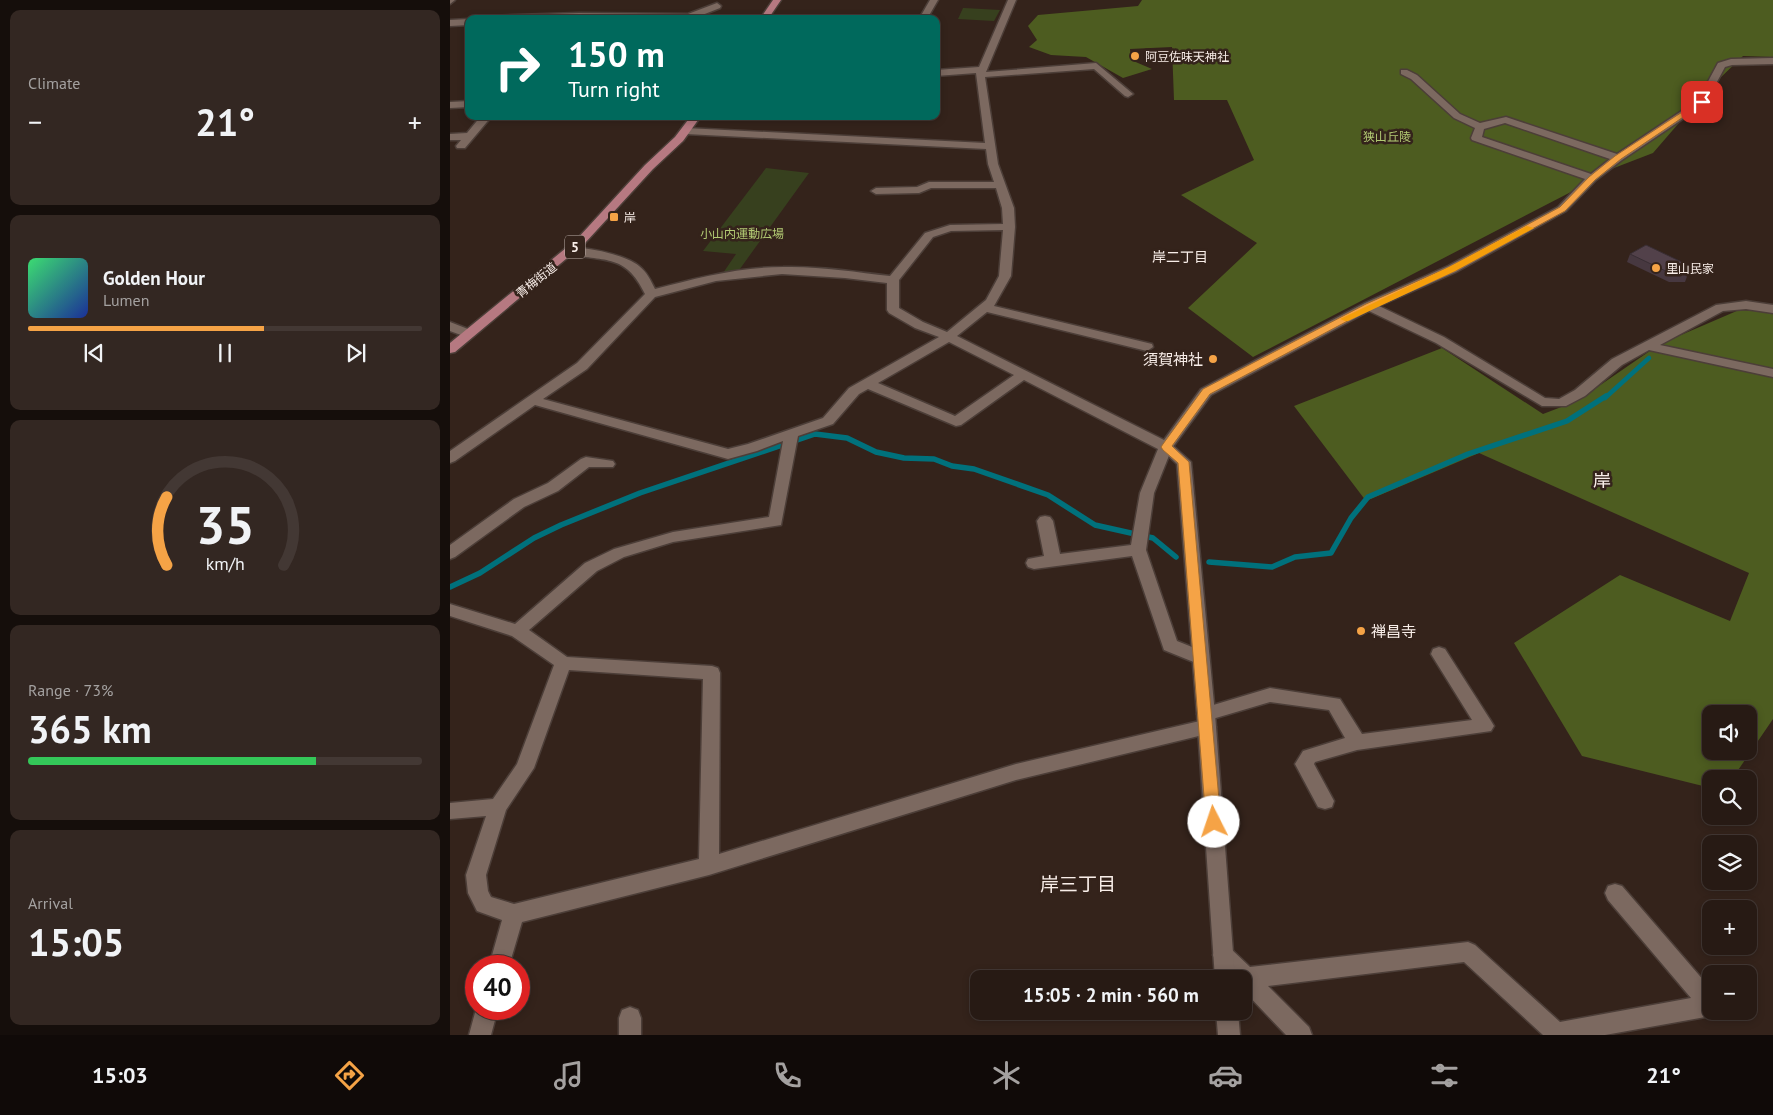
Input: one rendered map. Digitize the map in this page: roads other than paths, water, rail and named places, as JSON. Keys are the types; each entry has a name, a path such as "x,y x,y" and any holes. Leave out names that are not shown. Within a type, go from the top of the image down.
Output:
{"main road":[{"path":"767,15 777,0"},
{"name":"青梅街道","path":"450,349 570,251 686,131 693,120"}],"street":[{"path":"925,15 934,0"},
{"path":"534,400 728,454 789,439 828,421 854,391 949,336 986,308 1005,276 1010,227 1008,208 993,164 980,73 1012,0"},
{"path":"696,15 717,6"},
{"path":"450,23 465,22"},
{"path":"1201,658 1170,645 1140,540 1147,493 1155,470 1166,447 1206,392 1369,306 1417,286 1526,230 1562,209 1592,178 1618,158 1702,102 1721,64 1773,61"},
{"path":"940,73 980,73 1096,66 1128,94"},
{"path":"1404,72 1414,76 1457,116 1480,127"},
{"path":"450,105 465,104"},
{"path":"461,146 484,120"},
{"path":"1592,178 1476,138 1480,127 1488,122 1506,120 1618,158"},
{"path":"686,131 991,146"},
{"path":"450,137 471,136"},
{"path":"876,191 919,190 929,185 1000,185"},
{"path":"1010,227 950,228 929,235 893,280 892,310 919,325 949,336 1166,447 1184,462 1207,721 1224,970"},
{"path":"570,251 612,258 624,262 637,269 651,294"},
{"path":"450,458 582,366 651,294 716,277 782,270 845,274 893,280"},
{"path":"1369,306 1440,340 1542,402 1561,403 1580,393 1617,362 1720,308 1746,305 1773,309"},
{"path":"986,308 1079,328 1147,347"},
{"path":"450,326 469,334"},
{"path":"1648,346 1773,373"},
{"path":"866,383 956,422 1023,375"},
{"path":"518,631 590,566 618,553 673,537 776,521 789,439"},
{"path":"450,553 519,502 553,487 586,462 608,464"},
{"path":"1045,521 1053,560"},
{"path":"1034,563 1140,540"},
{"path":"450,610 518,631 563,663 712,673 710,866"},
{"path":"1325,801 1304,764 1309,756 1357,742 1485,726 1439,654"},
{"path":"563,663 550,704 525,768 498,807 476,875 478,893 484,904 514,914 710,866 1016,772 1207,721 1270,696 1334,704 1357,742"},
{"path":"450,811 498,807"},
{"path":"1252,977 1468,952 1557,1033 1711,1005 1615,893"},
{"path":"502,955 514,914"},
{"path":"1223,955 1239,970"},
{"path":"1252,983 1301,1035"},
{"path":"480,1035 485,1020"},
{"path":"1228,1020 1229,1035"}],"waterway":[{"path":"1605,398 1649,358"},
{"path":"1209,562 1272,567 1295,557 1331,553 1351,518 1368,497 1468,454 1567,421 1606,396"},
{"path":"450,587 480,573 534,538 561,525 640,493 815,434 847,438 876,452 904,458 934,459 952,466 974,469 1048,495 1095,525 1153,538 1176,557"}],"place":[{"name":"阿豆佐味天神社","path":"1135,56"},
{"name":"岸","path":"614,217"},
{"name":"里山民家","path":"1656,268"},
{"name":"須賀神社","path":"1213,359"},
{"name":"禅昌寺","path":"1361,631"}],"district":[{"name":"岸二丁目","path":"1180,257"},
{"name":"岸","path":"1602,480"},
{"name":"岸三丁目","path":"1078,884"}],"park label":[{"name":"狭山丘陵","path":"1387,136"},
{"name":"小山内運動広場","path":"742,233"}]}
